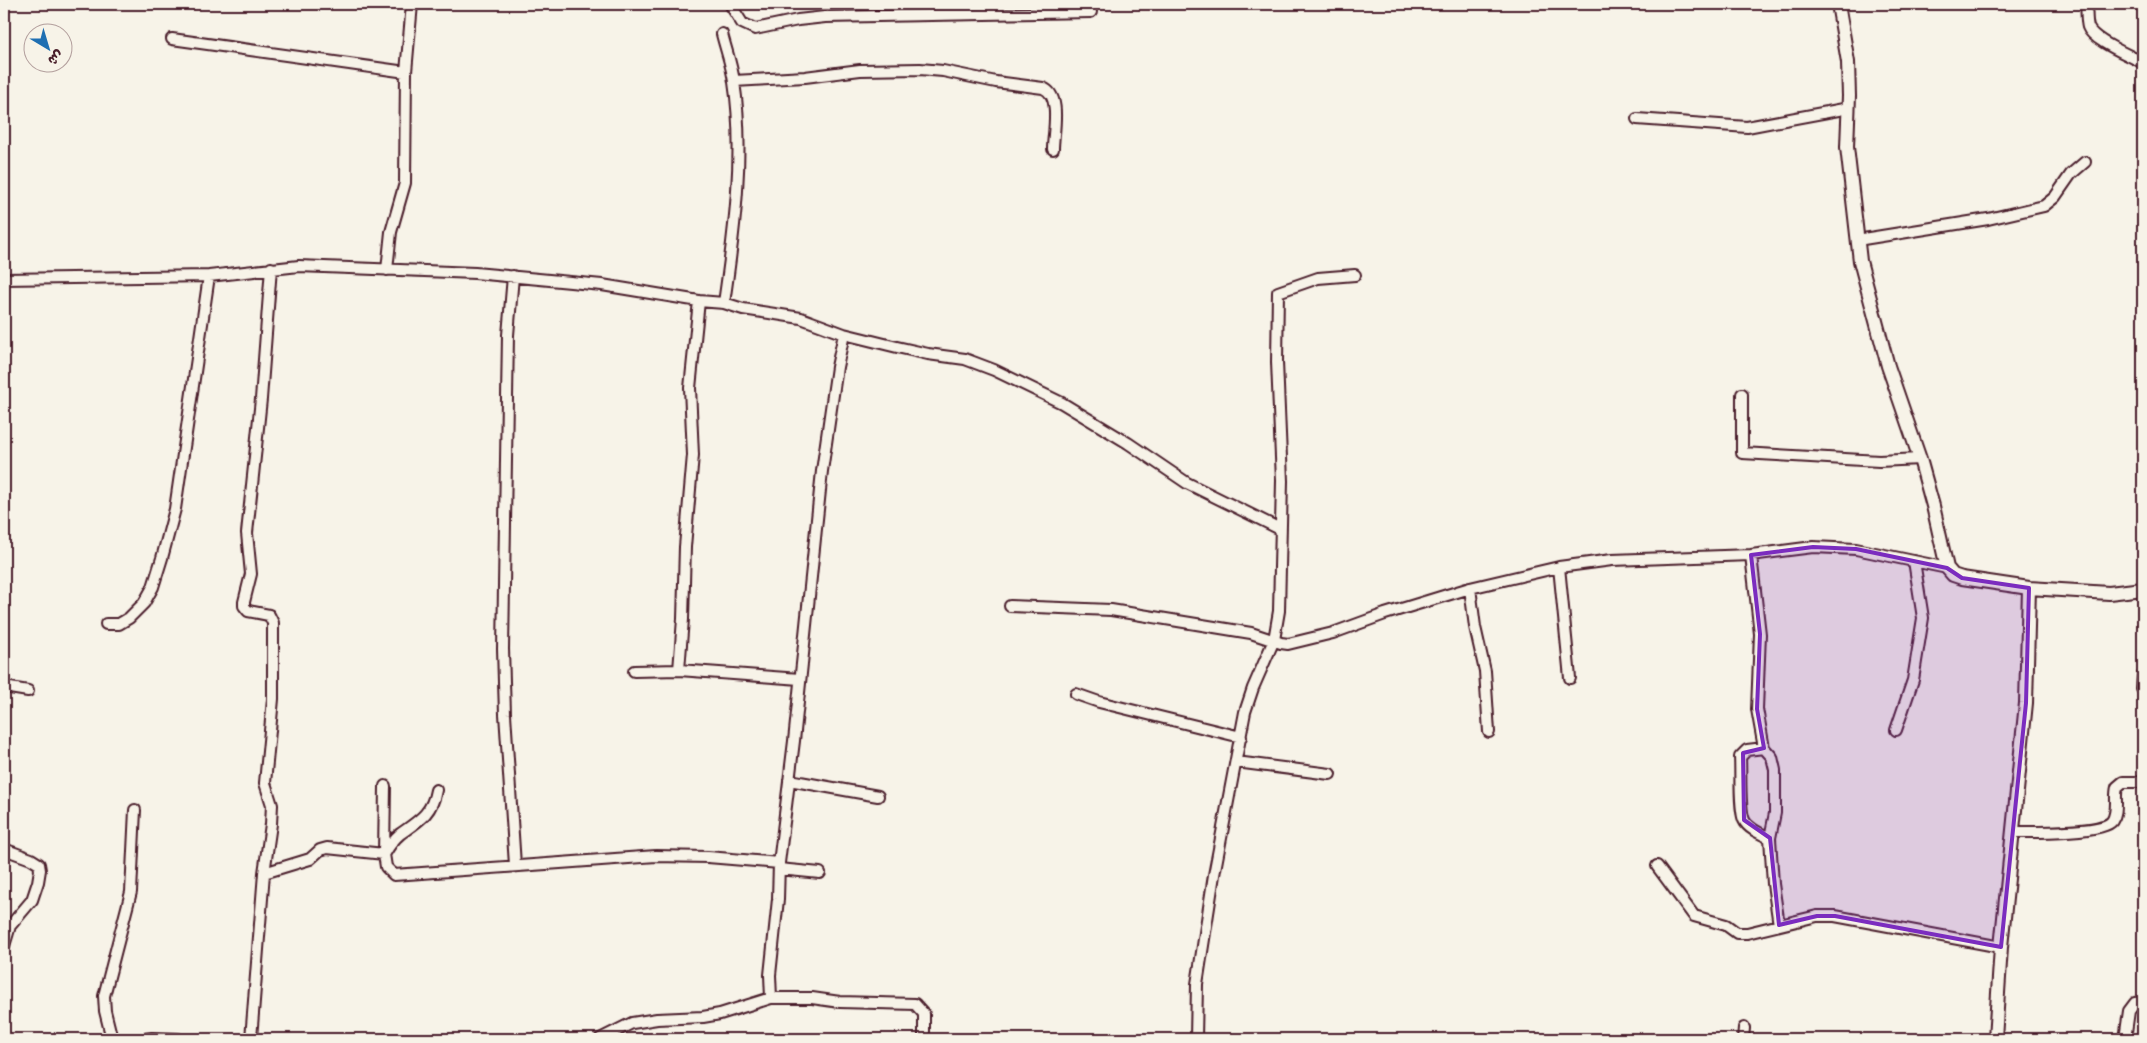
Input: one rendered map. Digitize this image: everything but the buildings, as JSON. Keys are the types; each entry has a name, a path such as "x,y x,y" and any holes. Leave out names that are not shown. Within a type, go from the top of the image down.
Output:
{"street":[{"path":"387,270 391,232 405,183 406,72 412,4"},
{"path":"730,4 742,23 754,29 798,20 825,17 1090,12"},
{"path":"1838,4 1848,62 1849,108 1847,147 1860,261 1888,366 1920,458 1947,568 1953,575 1962,578 2029,588 2109,593 2143,589"},
{"path":"2086,4 2088,27 2098,40 2143,63"},
{"path":"722,34 734,81 737,171 732,250 724,303"},
{"path":"172,39 406,72"},
{"path":"734,81 818,76 860,70 928,69 1043,88 1052,94 1055,102 1053,149"},
{"path":"1637,119 1747,127 1849,108"},
{"path":"1857,240 1988,219 2044,206 2055,197 2071,174 2085,162"},
{"path":"4,279 209,276 299,266 513,276 602,285 699,301 724,303 743,309 801,318 844,334 928,354 965,359 994,370 1062,403 1128,443 1186,482 1280,530"},
{"path":"251,1039 264,873 272,805 265,783 273,699 273,623 269,615 248,611 244,606 250,574 246,533 261,399 271,268"},
{"path":"1196,1039 1197,984 1214,875 1236,762 1246,712 1253,688 1274,640 1280,611 1282,481 1277,362 1278,292 1318,278 1355,275"},
{"path":"106,624 119,624 129,618 144,603 153,587 162,558 176,508 209,276"},
{"path":"513,276 508,335 503,649 505,714 516,865"},
{"path":"679,670 683,619 684,547 693,455 690,388 699,301"},
{"path":"771,998 770,975 779,866 822,471 836,367 844,334"},
{"path":"1742,394 1742,453 1879,461 1920,458"},
{"path":"1010,606 1111,610 1251,633 1288,644 1333,633 1385,614 1470,588 1559,567 1612,560 1751,555 1813,547 1856,549 1947,568"},
{"path":"1751,555 1760,634 1757,709 1764,748 1772,757 1776,786 1775,813 1770,838 1773,884 1779,925"},
{"path":"1896,730 1913,680 1923,618 1914,561"},
{"path":"1559,567 1570,678"},
{"path":"1470,588 1484,671 1489,732"},
{"path":"1995,1039 2001,947 2026,703 2029,588"},
{"path":"634,671 679,670 800,679"},
{"path":"2142,689 2143,675"},
{"path":"4,687 28,691"},
{"path":"1076,694 1099,702 1241,737"},
{"path":"1764,748 1747,750 1740,757 1742,807 1744,820 1750,826 1770,838"},
{"path":"1236,762 1330,774"},
{"path":"789,780 878,796"},
{"path":"2014,832 2089,829 2106,826 2116,814 2117,787 2123,782 2143,782"},
{"path":"385,786 384,854 386,867 394,875 656,856 708,857 820,872"},
{"path":"384,854 398,835 424,817 431,807 436,790"},
{"path":"112,1039 105,1011 104,996 131,892 135,810"},
{"path":"264,873 310,859 320,850 327,848 384,854"},
{"path":"4,849 31,859 39,864 40,870 32,900 10,926 4,946"},
{"path":"1657,866 1694,916 1726,925 1737,933 1747,934 1817,916 1835,916 2001,947"},
{"path":"600,1039 632,1023 720,1014 771,998 812,998 840,1002 915,1004 924,1014 924,1039"},
{"path":"2125,1039 2129,1011 2135,1002 2143,1002"},
{"path":"1743,1039 1744,1028"},
{"path":"145,1039 178,1039"}],"highlighted area":[{"path":"1813,547 1856,549 1947,568 1962,578 2029,588 2026,703 2001,947 1835,916 1817,916 1779,925 1770,838 1744,820 1743,753 1764,748 1757,709 1760,634 1751,555"}]}
